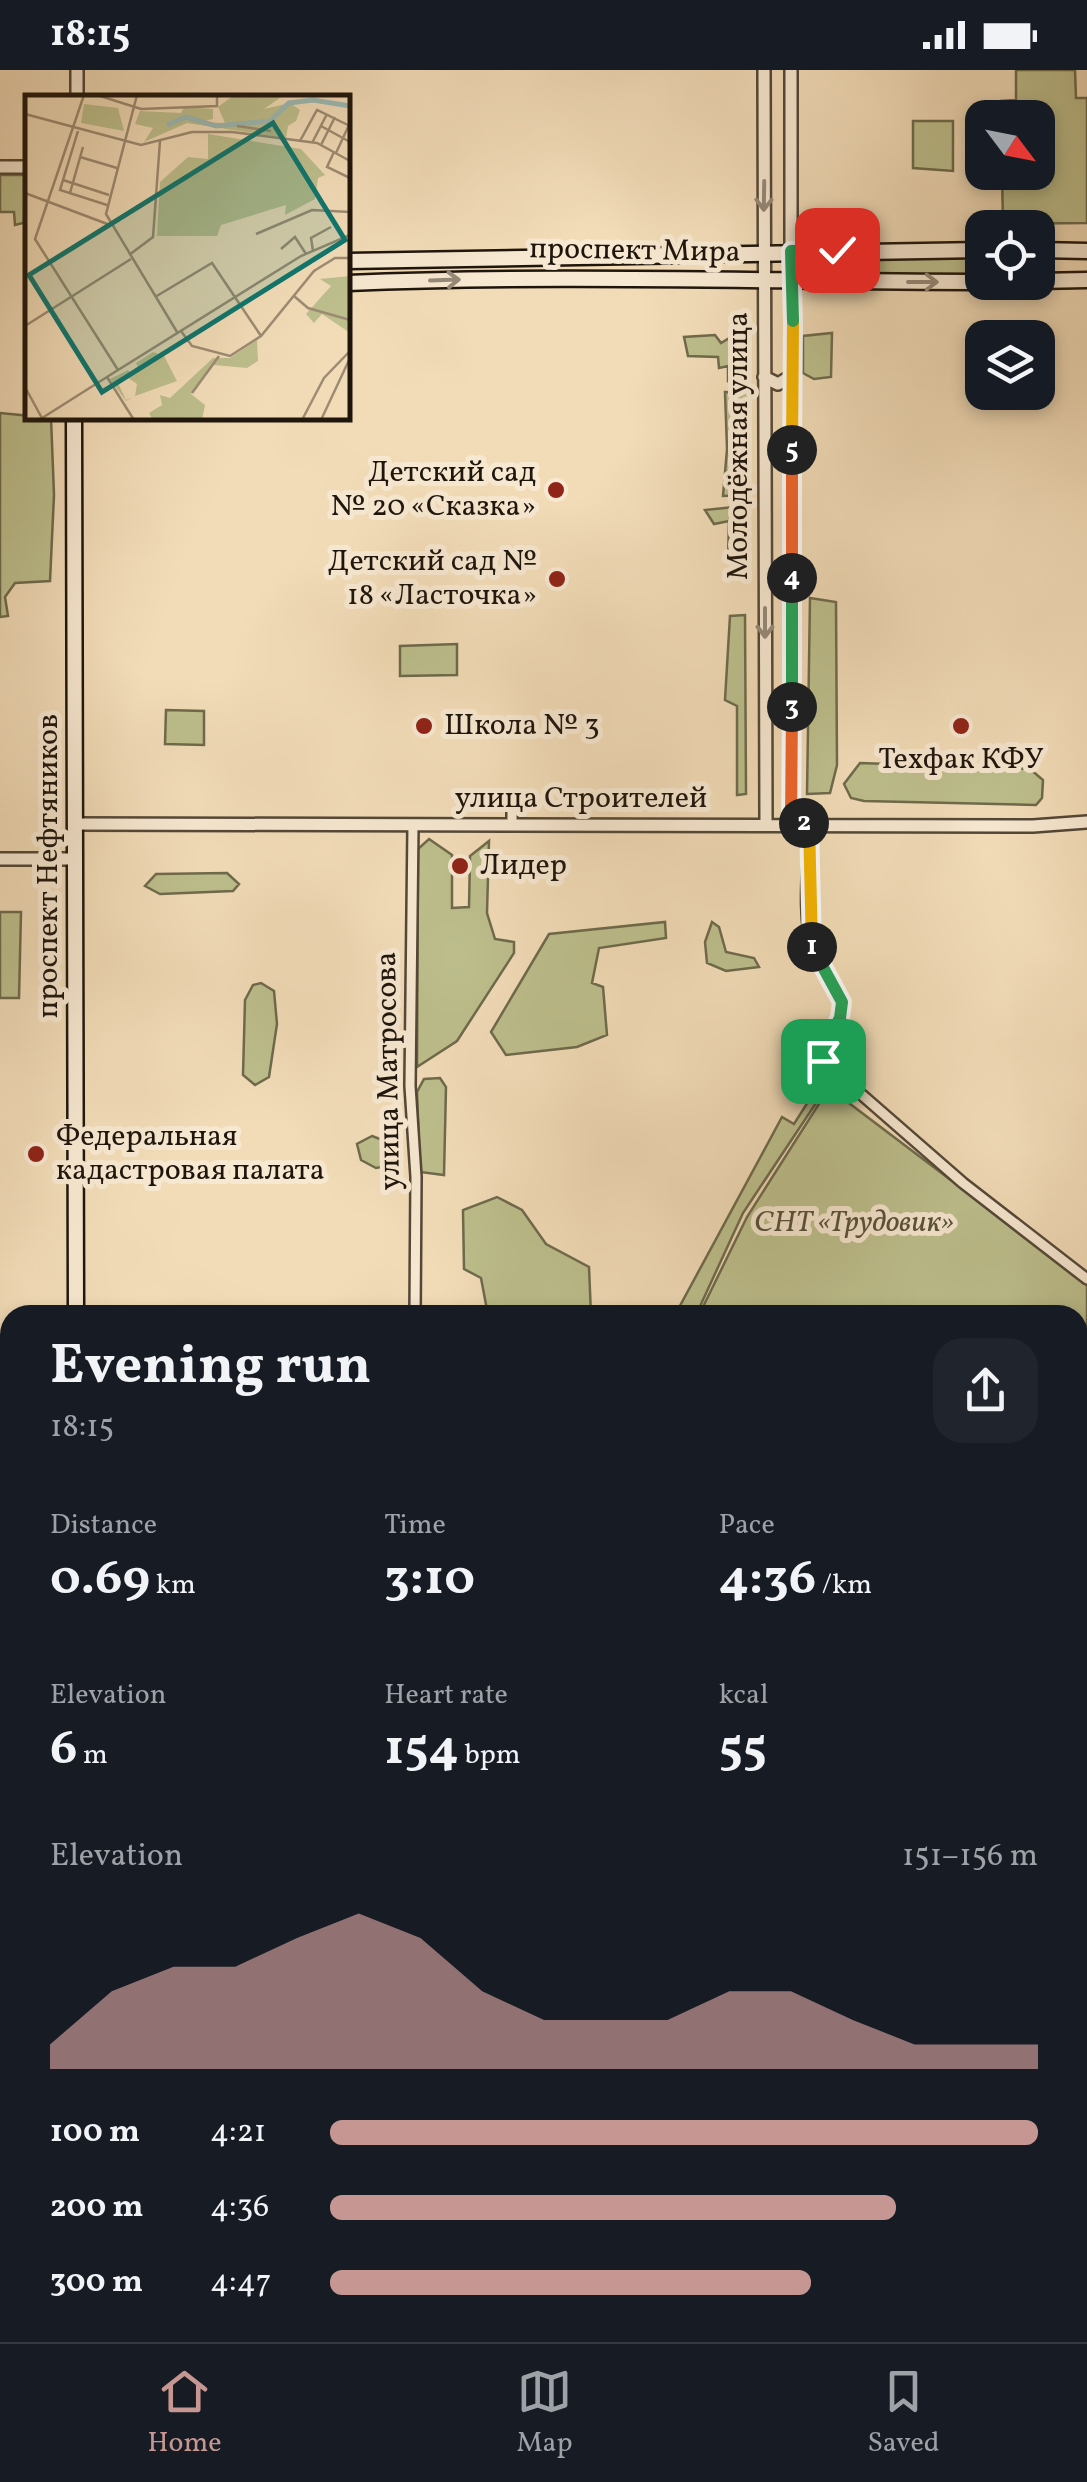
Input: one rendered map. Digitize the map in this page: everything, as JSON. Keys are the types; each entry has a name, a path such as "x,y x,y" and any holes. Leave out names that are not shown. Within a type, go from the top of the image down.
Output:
{"main road":[{"name":"проспект Мира","path":"350,261 965,250"},
{"path":"1055,250 1087,251"},
{"path":"599,256 600,276"},
{"name":"проспект Мира","path":"350,283 600,276 793,283 965,282"},
{"path":"1055,281 1087,280"},
{"name":"проспект Нефтяников","path":"74,420 76,1305"}],"street":[{"name":"Молодёжная улица","path":"764,70 766,823"},
{"name":"Молодёжная улица","path":"791,823 792,70"},
{"path":"766,142 777,136 791,144"},
{"path":"764,376 778,384 793,376"},
{"path":"512,806 512,824"},
{"name":"улица Строителей","path":"75,824 1033,826 1087,822"},
{"path":"809,823 810,942 816,962 842,1002 840,1018 821,1052 826,1064 962,1183 1087,1278"},
{"name":"улица Матросова","path":"413,825 410,1086 416,1177 415,1305"},
{"path":"0,858 76,859"}],"green space":[{"path":"1016,70 1075,70 1076,98 1087,98 1087,223 1055,223 1055,210 1003,210 1002,190 1055,190 1055,100 1016,100"},
{"path":"913,121 953,121 953,171 913,168"},
{"path":"0,175 25,175 25,222 15,225 14,212 0,212"},
{"path":"965,257 965,275 796,276 796,258"},
{"path":"832,333 831,377 814,379 803,373 803,336"},
{"path":"736,334 748,335 748,378 728,381 728,366 719,368 718,357 688,356 684,337 715,335 721,343"},
{"path":"725,392 748,393 747,495 723,496 727,449"},
{"path":"0,413 25,415 25,420 51,420 54,495 50,581 15,583 5,597 8,616 0,617"},
{"path":"705,510 746,510 746,557 728,558 729,521 714,524"},
{"path":"810,598 836,602 837,765 830,793 807,794"},
{"path":"745,615 746,794 737,795 737,706 725,700 730,616"},
{"path":"457,644 457,675 400,676 400,646"},
{"path":"166,710 204,711 204,745 165,744"},
{"path":"860,763 1030,769 1043,780 1042,798 1036,805 864,801 851,798 844,784"},
{"path":"429,839 452,855 452,908 469,907 470,856 489,841 487,913 495,939 514,942 514,953 457,1041 417,1067 418,849"},
{"path":"227,873 239,884 233,891 160,894 145,886 156,874"},
{"path":"0,912 21,912 19,998 0,998"},
{"path":"665,922 666,938 599,948 592,983 603,987 607,1035 577,1047 506,1055 491,1032 549,934"},
{"path":"712,922 719,927 726,952 754,958 759,967 726,971 707,963 705,942"},
{"path":"261,983 274,991 277,1024 269,1077 255,1085 243,1075 245,1000 253,985"},
{"path":"440,1078 446,1087 444,1175 420,1172 417,1092 424,1079"},
{"name":"СНТ «Трудовик»","path":"829,1088 1087,1283 1087,1305 704,1305 747,1217"},
{"path":"813,1094 818,1100 743,1213 701,1305 680,1305 782,1117 794,1124"},
{"path":"372,1136 394,1149 398,1164 376,1168 361,1160 357,1144"},
{"path":"497,1197 522,1210 546,1244 589,1267 591,1305 486,1305 481,1278 464,1269 463,1210"}],"place":[{"name":"Детский сад № 20 «Сказка»","path":"556,490"},
{"name":"Детский сад № 18 «Ласточка»","path":"557,579"},
{"name":"Школа № 3","path":"424,726"},
{"name":"Техфак КФУ","path":"961,726"},
{"name":"Лидер","path":"460,866"},
{"name":"Федеральная кадастровая палата","path":"36,1154"}],"route":[{"path":"823,1061 821,1052 840,1018 842,1002 816,962 810,942 809,823 791,823 791,251 837,250"}]}
